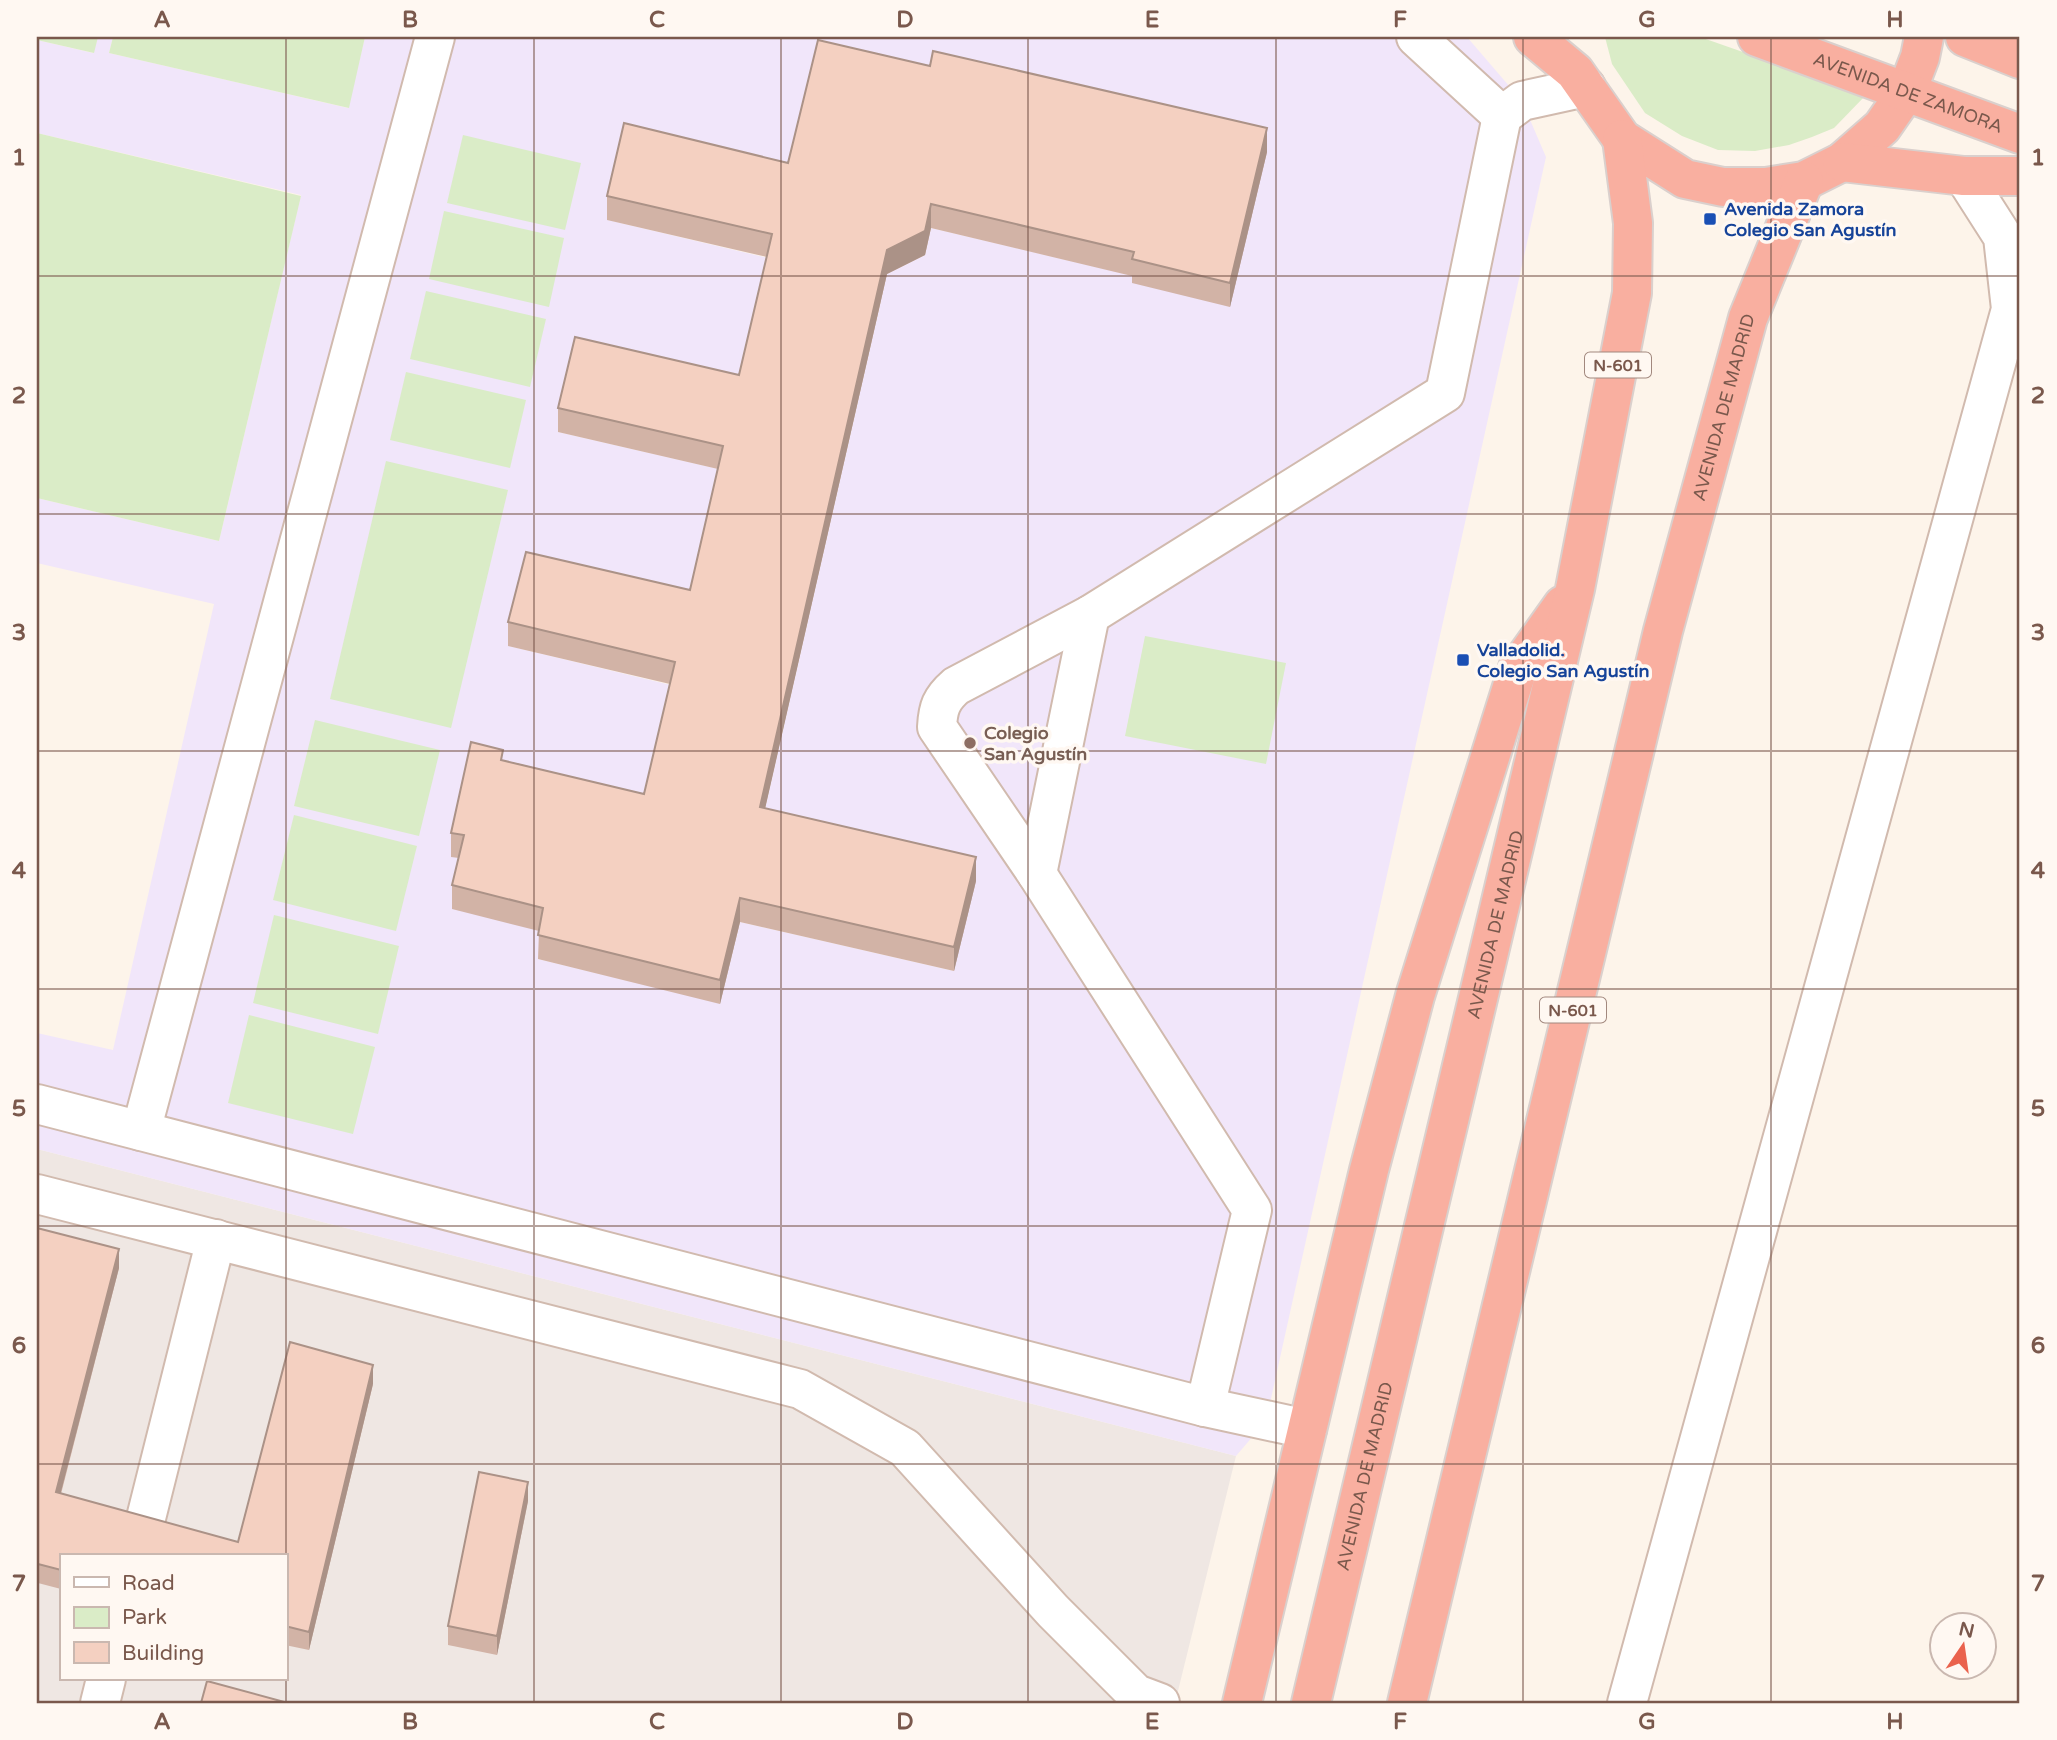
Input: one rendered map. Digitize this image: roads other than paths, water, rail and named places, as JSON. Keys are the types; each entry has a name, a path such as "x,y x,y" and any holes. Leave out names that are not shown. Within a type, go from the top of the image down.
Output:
{"highway":[{"path":"1533,37 1576,65 1622,139 1685,179 1723,187 1766,187 1804,181 1842,162 1882,127 1907,91 1920,57 1924,37"},
{"name":"AVENIDA DE ZAMORA","path":"1757,37 2020,134"},
{"path":"1965,37 2020,59"},
{"name":"AVENIDA DE MADRID","path":"1311,1703 1575,589 1632,293 1633,223 1622,139"},
{"path":"1842,162 1964,176 2020,176"},
{"name":"AVENIDA DE MADRID","path":"1407,1703 1663,631 1748,318 1804,181"},
{"path":"1242,1703 1369,1170 1415,996 1518,668 1575,589"}],"lane":[{"path":"141,1131 435,37"},
{"path":"1416,37 1502,116"},
{"path":"1205,1407 1252,1210 1037,874 944,741 937,727 938,709 944,696 956,686 1090,615 1445,393 1502,116 1576,65"},
{"path":"1627,1703 2015,304 2003,237 1964,176"},
{"path":"1037,874 1090,615"},
{"path":"37,1104 1205,1407 1307,1429"},
{"path":"37,1194 800,1389 905,1448 1053,1611 1117,1676 1136,1695 1160,1703"},
{"path":"142,1534 215,1240"},
{"path":"100,1703 106,1680"}],"place":[{"name":"Avenida Zamora Colegio San Agustín","path":"1710,219"},
{"name":"Valladolid. Colegio San Agustín","path":"1463,660"},
{"name":"Colegio San Agustín","path":"970,743"}]}
